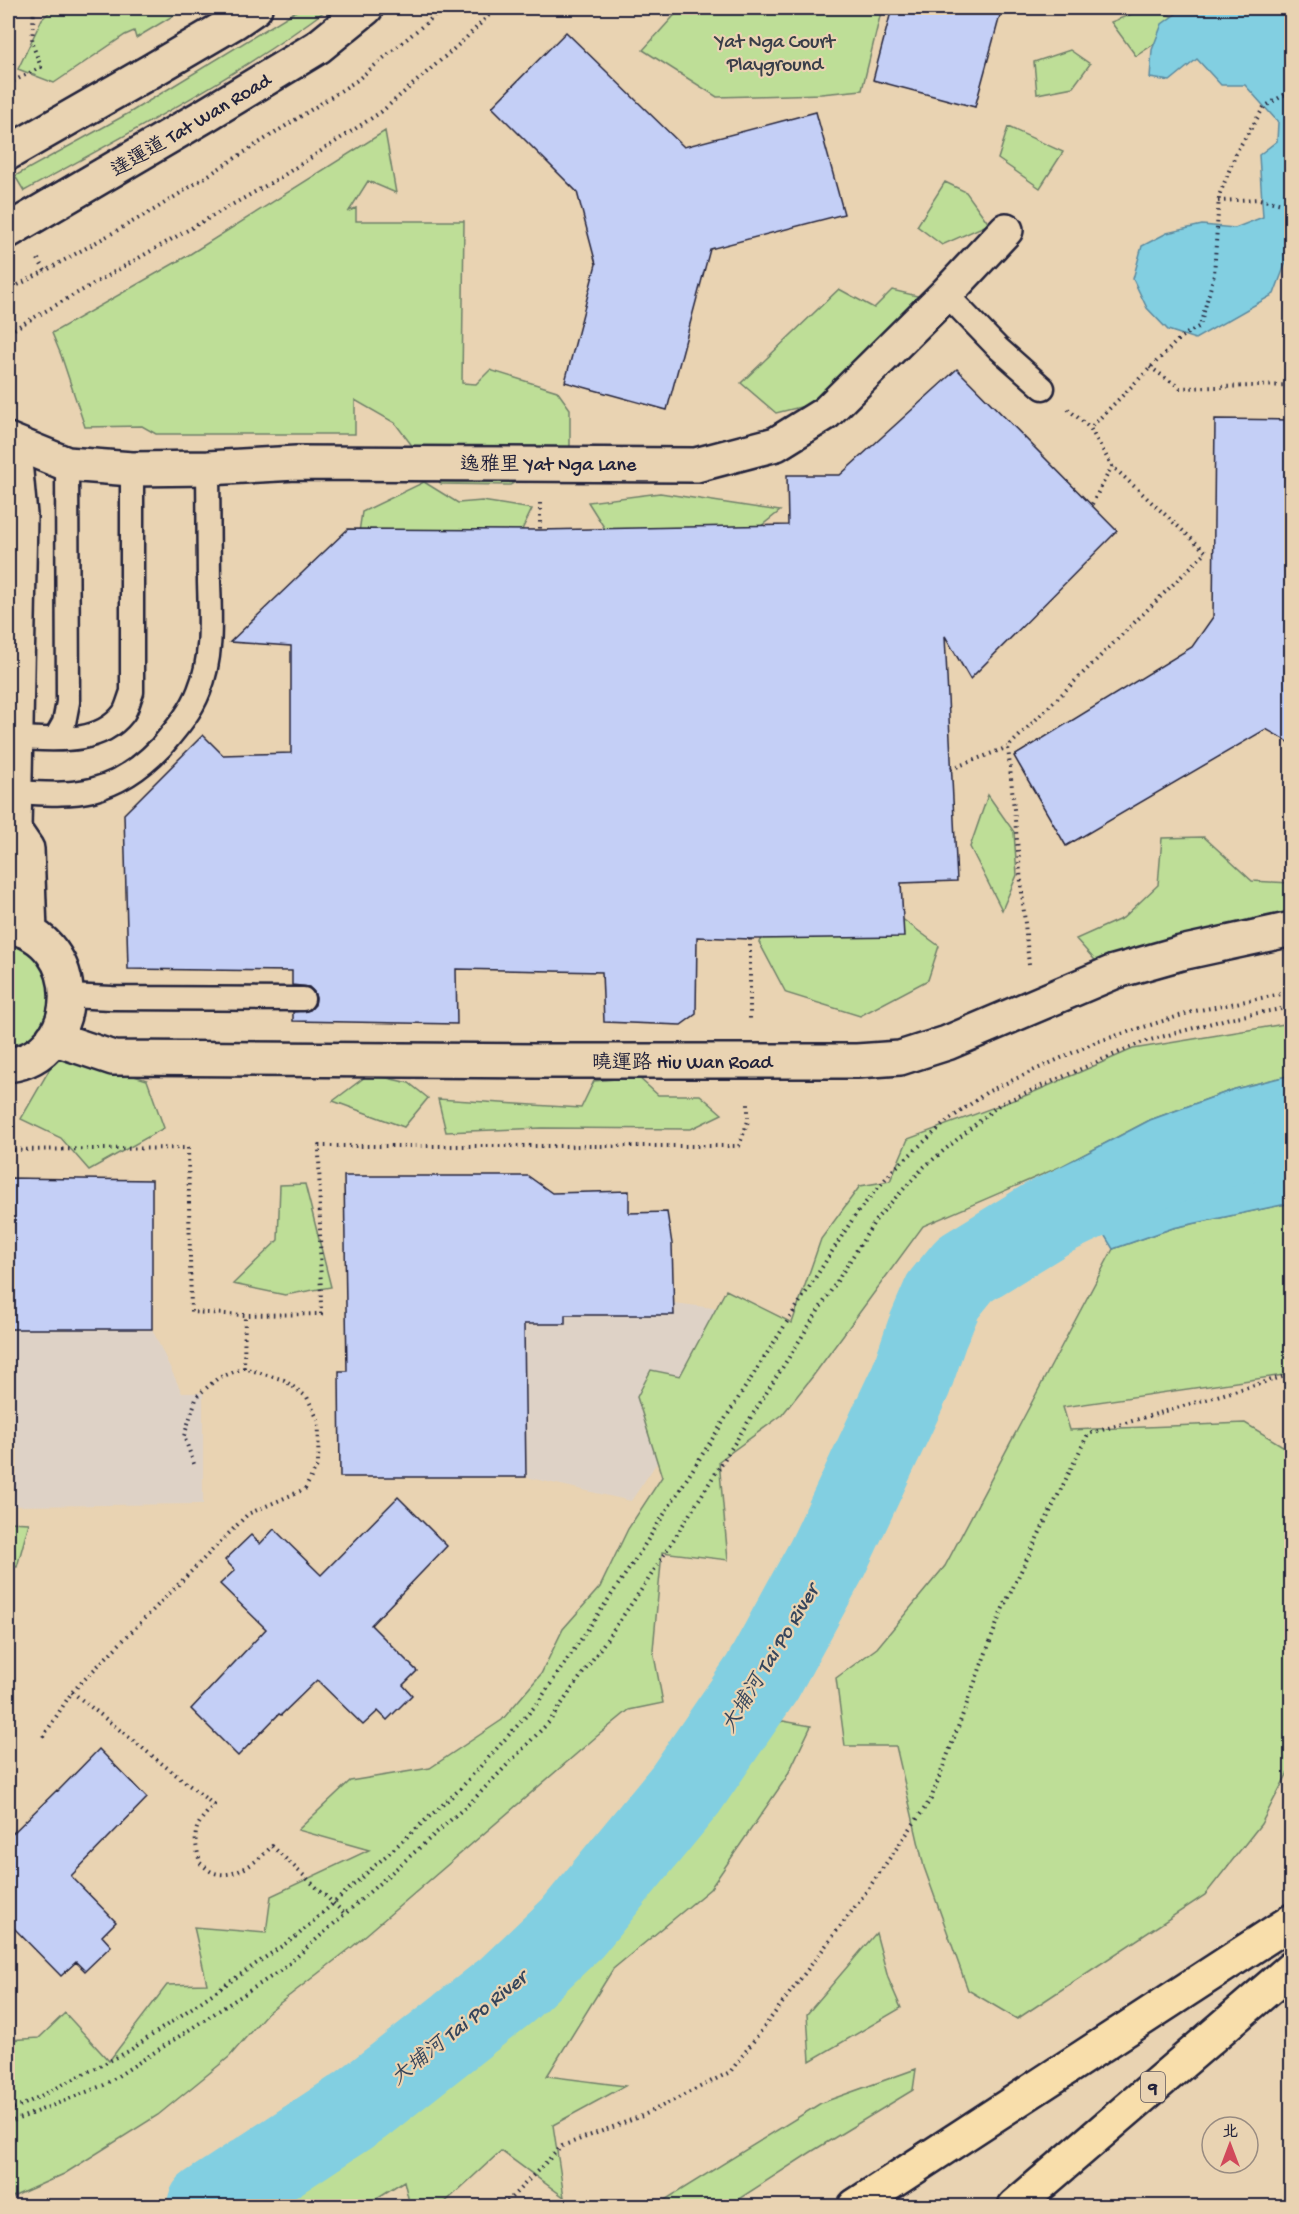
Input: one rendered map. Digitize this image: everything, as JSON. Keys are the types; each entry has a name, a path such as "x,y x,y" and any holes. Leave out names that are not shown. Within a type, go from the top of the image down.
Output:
{"highway":[{"path":"855,2206 1292,1921"},
{"name":"9","path":"1015,2206 1292,1968"}],"street":[{"path":"8,153 152,71 255,8"},
{"name":"達運道 Tat Wan Road","path":"13,228 318,47 366,8"},
{"name":"逸雅里 Yat Nga Lane","path":"8,440 67,464 132,469 296,463 696,465 776,444 826,413 946,294 1006,230"},
{"path":"8,446 16,472 20,515 15,792 11,832 27,849 19,929 43,941 54,954 64,974 68,996 64,1018 53,1038 36,1054 8,1065"},
{"name":"曉運路 Hiu Wan Road","path":"53,1038 113,1058 857,1061 900,1058 947,1043 1034,1008 1114,972 1181,953 1292,929"}],"lane":[{"path":"946,294 998,348 1043,388"},
{"path":"55,739 64,723 69,702 67,464"},
{"path":"15,792 70,794 118,782 157,751 191,709 206,667 210,633 208,468"},
{"path":"16,738 81,738 102,732 123,714 132,692 132,469"},
{"path":"68,996 303,999"}],"path":[{"path":"8,84 41,67 32,43 34,8"},
{"path":"18,285 157,208 356,81 444,8"},
{"path":"14,329 282,177 381,112 464,40 496,8"},
{"path":"951,769 1008,747 1206,552 1112,465 1090,428 1180,337 1200,326 1214,275 1218,201 1238,151 1264,107 1292,90"},
{"path":"1218,201 1259,199 1292,206"},
{"path":"13,228 45,271"},
{"path":"1150,367 1180,388 1292,385"},
{"path":"1092,504 1112,465"},
{"path":"1008,747 1034,1008"},
{"path":"8,2110 21,2106 129,2051 298,1935 459,1790 537,1704 633,1563 856,1214 893,1170 946,1122 987,1092 1096,1042 1195,1011 1292,992"},
{"path":"8,2123 104,2085 283,1969 472,1801 549,1722 648,1580 877,1218 924,1167 1000,1104 1143,1042 1230,1018 1292,1007"},
{"path":"8,1150 188,1148 191,1312 245,1316 321,1314 320,1146 739,1146 747,1121"},
{"path":"244,1368 245,1316"},
{"path":"43,1737 72,1692 248,1514 305,1489 318,1464 319,1422 307,1397 284,1380 244,1368 218,1378 197,1396 184,1436 194,1464"},
{"path":"503,2206 562,2146 642,2116 730,2072 855,1908 931,1799 1002,1610 1088,1434 1292,1374"},
{"path":"72,1692 214,1805 196,1828 196,1844 200,1863 213,1872 230,1874 246,1868 272,1845 345,1914"}],"shaded area":[{"path":"528,1176 552,1193 629,1191 630,1213 667,1212 672,1244 674,1303 768,1315 707,1389 631,1501 526,1477 340,1477 339,1371 356,1371"},
{"path":"8,1178 152,1180 152,1329 182,1393 203,1393 203,1504 8,1506"}],"green space":[{"path":"54,8 186,8 136,38 134,31 125,35 54,83 18,69 42,19"},
{"path":"301,8 329,8 256,59 218,82 24,191 15,176 129,113"},
{"name":"Yat Nga Court Playground","path":"681,8 882,8 862,90 821,94 717,97 643,50"},
{"path":"1147,8 1187,22 1136,56 1111,22"},
{"path":"1070,50 1090,64 1073,87 1037,94 1034,62"},
{"path":"1008,127 1063,152 1040,188 998,159"},
{"path":"385,131 396,193 368,181 349,211 356,208 356,221 464,221 462,383 476,384 490,370 557,391 570,409 570,455 510,485 441,484 395,423 355,400 355,434 156,434 142,426 85,427 52,333 187,256"},
{"path":"945,182 966,192 989,224 942,245 917,226"},
{"path":"839,289 874,308 892,290 930,299 870,390 776,413 741,383"},
{"path":"424,482 458,503 482,501 532,509 516,542 357,546 362,512"},
{"path":"660,493 780,511 732,549 617,548 588,502"},
{"path":"988,795 1014,832 1017,875 1002,910 970,847"},
{"path":"1204,837 1252,881 1291,883 1291,930 1110,977 1076,939 1123,918 1158,885 1162,838"},
{"path":"792,904 890,910 939,946 928,980 860,1016 786,993 759,942"},
{"path":"8,943 20,946 36,957 54,992 45,1030 8,1055"},
{"path":"1291,1023 1291,1075 1235,1089 1150,1120 1062,1166 923,1226 782,1415 719,1461 728,1560 662,1552 653,1650 663,1703 629,1710 352,1947 267,2013 229,2057 158,2115 64,2174 8,2199 8,2040 39,2038 65,2013 109,2061 167,1985 207,1984 194,1927 266,1933 271,1896 369,1850 298,1830 350,1781 430,1768 502,1720 541,1674 563,1629 600,1587 628,1529 662,1477 637,1397 651,1370 680,1376 726,1290 792,1323 821,1239 860,1186 890,1181 908,1139 1027,1095 1133,1049"},
{"path":"59,1053 147,1080 164,1128 89,1170 61,1138 21,1119"},
{"path":"369,1074 409,1083 428,1098 404,1127 333,1101"},
{"path":"638,1077 658,1095 700,1095 722,1114 691,1129 542,1128 446,1132 438,1099 581,1108 594,1081"},
{"path":"305,1184 331,1287 285,1295 233,1284 278,1240 280,1185"},
{"path":"1291,1203 1291,1374 1063,1407 1070,1430 1245,1423 1291,1451 1291,1767 1261,1824 1205,1895 1017,2019 968,1990 924,1867 896,1746 845,1746 836,1678 877,1648 945,1566 1113,1249 1173,1228"},
{"path":"8,1522 29,1523 17,1567 8,1566"},
{"path":"783,1721 811,1726 786,1778 710,1889 613,1969 547,2076 625,2086 553,2125 564,2197 501,2151 441,2206 410,2206 404,2181 364,2206 236,2206 381,2115 524,2003 679,1842 731,1762 758,1731"},
{"path":"876,1933 888,1978 901,2008 810,2061 807,2014"},
{"path":"916,2069 913,2090 728,2206 655,2206 821,2103"}],"water":[{"path":"1184,8 1292,8 1291,249 1274,294 1195,339 1168,330 1147,308 1133,279 1142,246 1167,233 1202,225 1235,228 1263,217 1259,155 1277,141 1278,122 1245,85 1221,85 1197,59 1170,81 1150,78 1152,50 1162,24"},
{"path":"1291,1075 1291,1203 1173,1228 1113,1249 1062,1166 1150,1120 1235,1089"}],"building":[{"path":"892,8 1002,8 975,107 873,80"},
{"path":"566,32 684,147 816,112 844,214 710,249 667,410 565,382 596,264 577,192 492,107"},
{"path":"957,369 1117,531 970,679 945,636 957,881 901,883 904,937 750,939 697,937 696,1014 681,1025 604,1022 602,972 456,969 457,1024 293,1021 293,1012 310,1010 315,1005 316,998 309,987 292,985 292,971 128,969 124,814 203,735 223,755 291,753 291,646 230,642 348,529 540,530 788,525 787,475 840,475"},
{"path":"1215,419 1292,420 1292,744 1266,729 1066,846 1014,756 1192,647 1213,617"},
{"path":"344,1176 528,1176 552,1193 629,1191 629,1213 667,1212 672,1244 674,1315 565,1315 565,1324 524,1324 526,1477 340,1477 339,1371 347,1371"},
{"path":"8,1178 152,1180 152,1329 8,1329"},
{"path":"398,1497 447,1546 371,1625 417,1671 403,1685 412,1695 387,1720 378,1711 363,1725 317,1680 281,1715 279,1714 238,1756 191,1709 266,1629 220,1584 235,1570 225,1560 251,1535 260,1544 274,1529 321,1575"},
{"path":"99,1749 147,1798 71,1876 116,1922 102,1936 111,1946 85,1971 76,1962 61,1976 8,1922 8,1838"}],"waterway":[{"name":"大埔河 Tai Po River","path":"208,2206 360,2106 507,1990 572,1928 686,1789 762,1678 827,1559 911,1380 943,1296 965,1269 1046,1219 1149,1170 1221,1147 1292,1133"}]}
